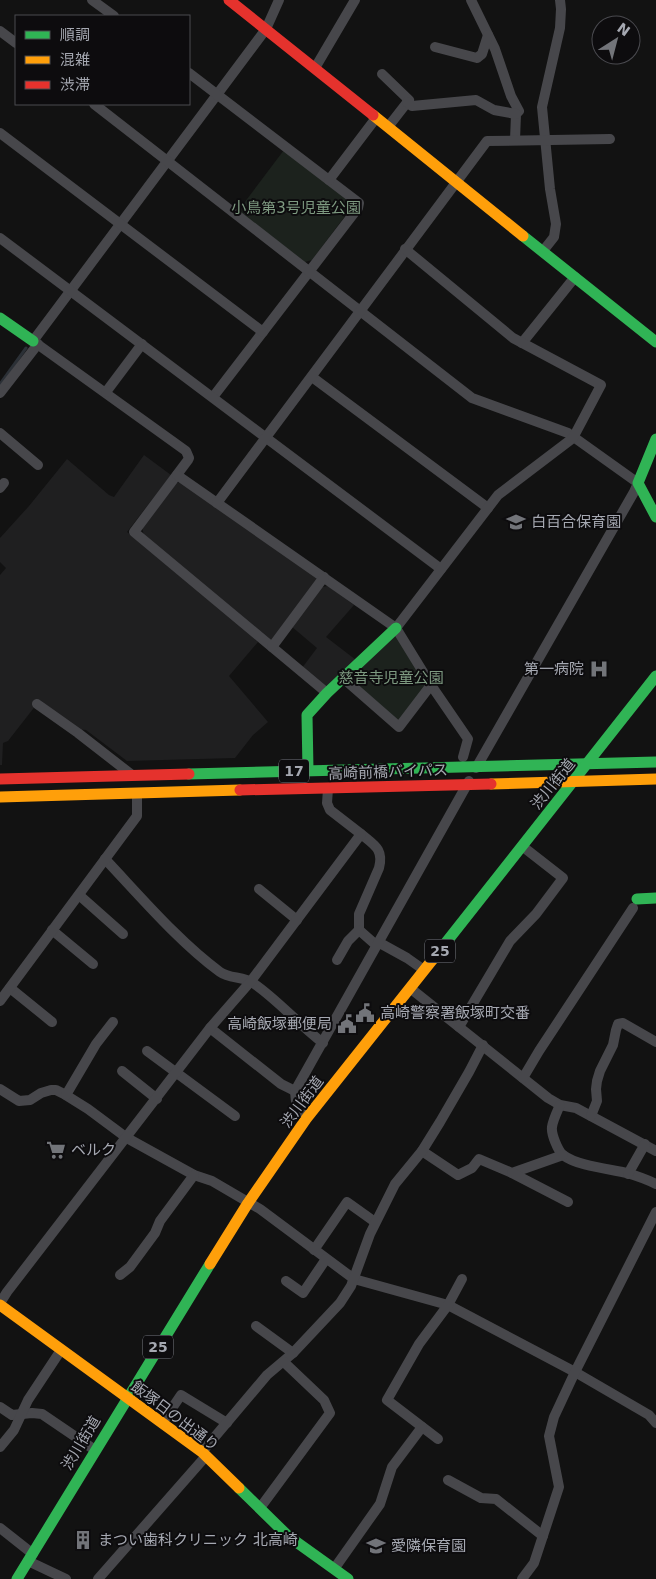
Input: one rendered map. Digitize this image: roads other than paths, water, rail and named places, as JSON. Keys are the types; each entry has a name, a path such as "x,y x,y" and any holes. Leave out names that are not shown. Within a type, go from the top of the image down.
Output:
{"main road":[{"path":"229,0 656,342"},
{"path":"0,318 36,342"},
{"path":"656,439 638,483 656,517"},
{"path":"308,770 307,715 396,628"},
{"name":"渋川街道","path":"17,1579 126,1398 248,1203 306,1119 656,676"},
{"name":"高崎前橋バイパス","path":"0,779 656,762"},
{"name":"高崎前橋バイパス","path":"0,797 656,779"},
{"path":"635,904 656,898"},
{"name":"飯塚日の出通り","path":"0,1304 204,1454 288,1536 348,1579"}],"street":[{"path":"92,0 113,15"},
{"path":"0,393 71,290 266,29 278,0"},
{"path":"315,68 355,0"},
{"path":"471,0 495,49 511,96 519,111 516,114 515,140"},
{"path":"543,251 554,236 556,224 550,189 542,107 560,28 560,0"},
{"path":"0,31 15,42"},
{"path":"435,47 477,58 482,54 488,36"},
{"path":"190,74 359,203 358,208 213,397"},
{"path":"382,74 409,100 388,128"},
{"path":"407,102 412,106 476,100 494,110 516,114"},
{"path":"95,105 472,398 568,434 638,483 295,1091 296,1102 306,1119"},
{"path":"329,180 376,118"},
{"path":"0,133 263,332"},
{"path":"217,503 487,141 610,139"},
{"path":"0,238 441,569"},
{"path":"396,628 498,495 573,438 601,384 513,338 405,249"},
{"path":"522,343 575,277"},
{"path":"36,342 186,451 188,460 134,532 327,694"},
{"path":"106,392 142,344"},
{"path":"312,377 488,508"},
{"path":"0,433 38,465"},
{"path":"177,475 396,628 431,685 468,739 463,757"},
{"path":"272,647 324,577"},
{"path":"343,678 400,727 431,685"},
{"path":"37,704 132,775"},
{"path":"328,789 327,803 330,810 378,848 381,854 381,860 359,914 359,930 348,941 337,960"},
{"path":"0,1001 137,816 137,794"},
{"path":"0,1304 6,1292 127,1138 210,1028 251,982 361,834"},
{"path":"459,1027 510,941 536,914 563,878 522,846"},
{"path":"105,859 140,897 205,959 230,977 242,978 251,982 274,999 307,1031 323,1043"},
{"path":"260,889 297,920"},
{"path":"78,895 123,934"},
{"path":"523,1078 635,904"},
{"path":"52,930 93,964"},
{"path":"359,930 377,944 407,958 424,970"},
{"path":"10,988 52,1022"},
{"path":"410,988 531,1086 560,1105 576,1108 656,1151"},
{"path":"66,1095 96,1044 113,1022"},
{"path":"591,1116 597,1100 597,1081 613,1045 618,1024 623,1023 656,1042"},
{"path":"210,1028 282,1084 295,1091"},
{"path":"98,1579 204,1454 267,1374 284,1362 340,1303 352,1286 375,1222 395,1184 422,1151 465,1081 483,1046"},
{"path":"147,1051 235,1116"},
{"path":"122,1071 157,1099"},
{"path":"0,1089 19,1101 30,1100 50,1090 56,1090 66,1095 127,1138 194,1176 212,1181 260,1210 354,1280 448,1306 575,1372 649,1415 656,1423"},
{"path":"560,1105 552,1128 553,1138 562,1155"},
{"path":"628,1174 645,1144"},
{"path":"422,1151 458,1175 472,1168 479,1159 512,1173 568,1202"},
{"path":"512,1173 562,1155 596,1168 628,1174 656,1184"},
{"path":"120,1275 130,1267 155,1233 160,1221 194,1176"},
{"path":"314,1250 347,1202 375,1222"},
{"path":"522,1579 534,1563 559,1487 549,1436 554,1417 656,1212"},
{"path":"286,1280 303,1293 326,1259"},
{"path":"438,1439 387,1400 419,1344 448,1306 462,1279"},
{"path":"256,1326 293,1353"},
{"path":"0,1447 14,1430 28,1400 61,1350"},
{"path":"260,1508 330,1414 324,1400 284,1362"},
{"path":"162,1423 181,1395 227,1423"},
{"path":"0,1407 12,1414 42,1414 95,1450"},
{"path":"334,1569 380,1504 392,1467 422,1427"},
{"path":"448,1480 481,1498 496,1500 543,1536"},
{"path":"0,1528 30,1557 66,1579"}],"waterway":[{"path":"0,384 26,348"}],"place":[{"name":"白百合保育園","path":"516,522"},
{"name":"第一病院","path":"599,669"},
{"name":"高崎警察署飯塚町交番","path":"365,1013"},
{"name":"高崎飯塚郵便局","path":"347,1024"},
{"name":"ベルク","path":"56,1150"},
{"name":"まつい歯科クリニック 北高崎","path":"83,1540"},
{"name":"愛隣保育園","path":"376,1546"}],"park label":[{"name":"小鳥第3号児童公園","path":"296,208"},
{"name":"慈音寺児童公園","path":"391,678"}]}
